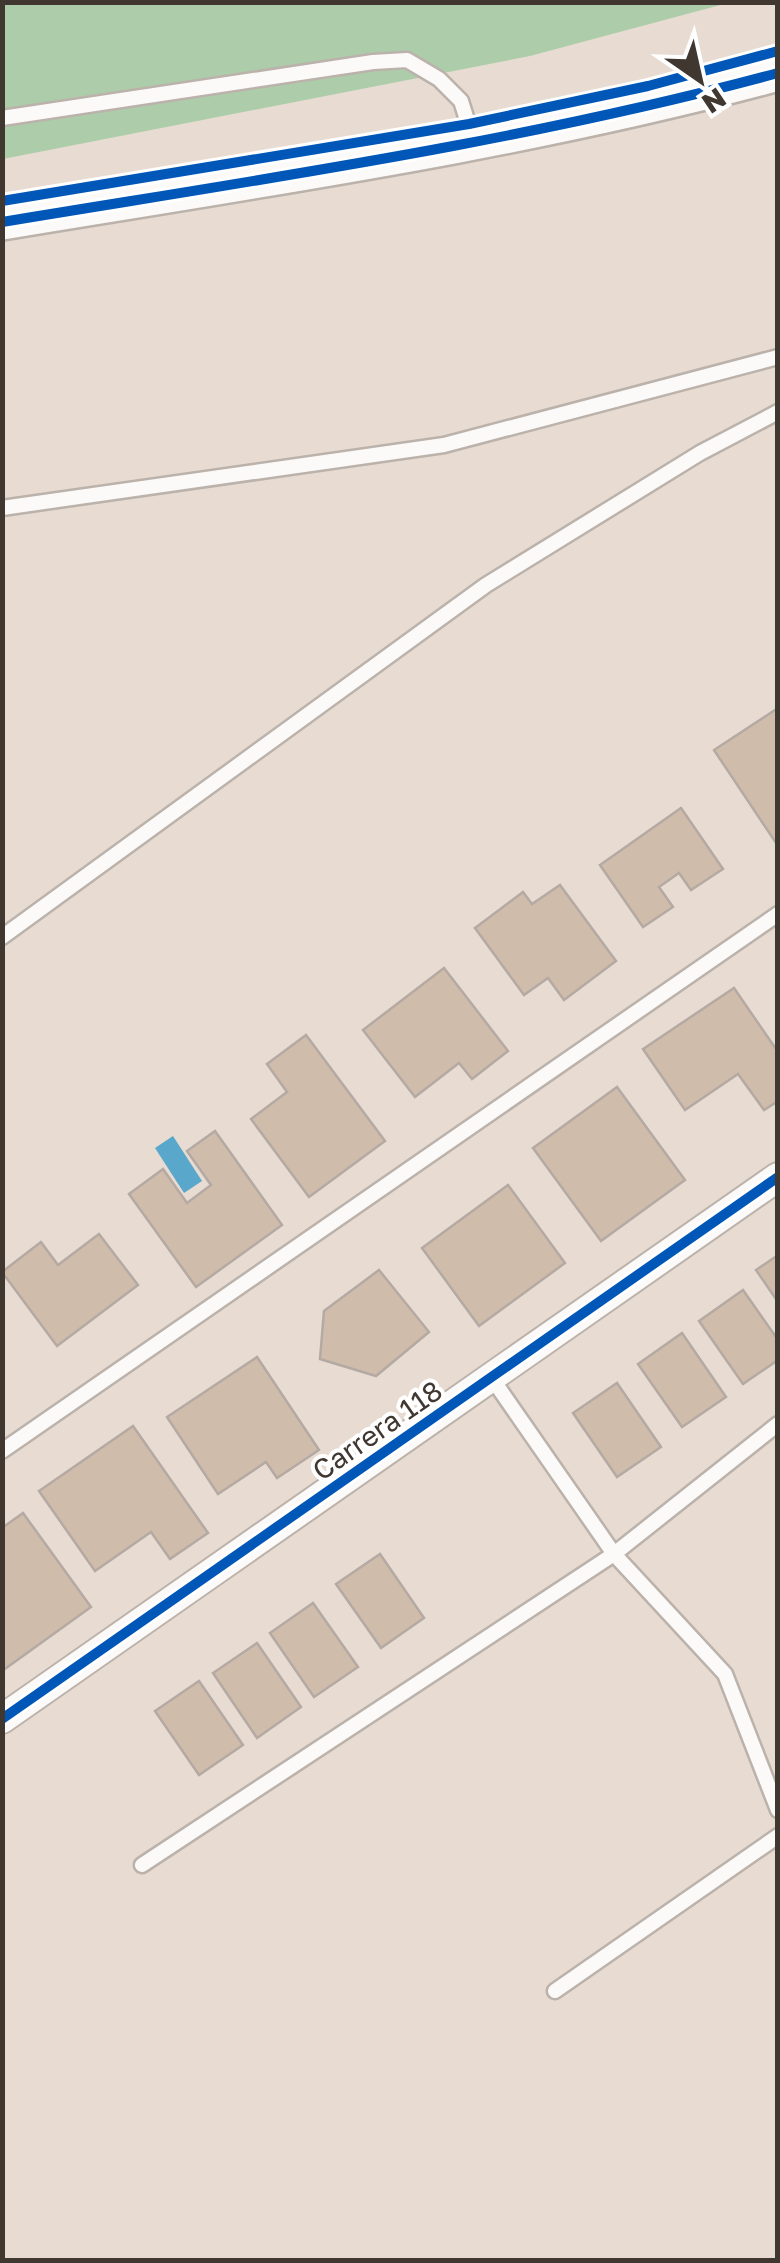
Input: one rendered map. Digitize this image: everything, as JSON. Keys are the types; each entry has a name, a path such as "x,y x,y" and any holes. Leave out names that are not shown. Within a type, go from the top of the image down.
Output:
{"street":[{"path":"2,222 475,143 656,106 778,72"},
{"name":"Carrera 118","path":"10,1706 778,1177"}],"lane":[{"path":"2,118 407,60 439,79 461,101 475,143"},
{"path":"2,508 444,446 778,356"},
{"path":"2,938 486,585 700,453 778,412"},
{"path":"2,1450 778,914"},
{"path":"491,1378 614,1554 725,1674 778,1810"},
{"path":"142,1865 614,1554 778,1424"},
{"path":"555,1991 778,1836"}],"green space":[{"path":"3,3 728,3 530,56 3,159"}],"water":[{"path":"173,1136 202,1181 184,1193 155,1148"}],"building":[{"path":"778,708 778,842 776,843 714,750"},
{"path":"681,808 723,869 691,890 679,873 659,887 673,907 643,927 600,865"},
{"path":"560,885 616,961 564,1000 548,978 524,995 475,928 523,892 532,904"},
{"path":"444,968 508,1051 472,1079 459,1063 415,1097 363,1030"},
{"path":"734,988 778,1052 778,1101 764,1110 738,1074 685,1110 643,1049"},
{"path":"306,1035 385,1141 309,1197 251,1119 287,1092 267,1064"},
{"path":"617,1087 685,1180 601,1241 533,1148"},
{"path":"215,1131 282,1225 196,1287 129,1194 163,1169 187,1203 211,1185 187,1151"},
{"path":"508,1185 565,1263 479,1326 422,1248"},
{"path":"99,1234 138,1285 57,1346 2,1272 41,1242 58,1265"},
{"path":"778,1255 778,1302 756,1270"},
{"path":"379,1270 429,1332 376,1376 320,1359 324,1311"},
{"path":"743,1290 778,1340 778,1360 743,1384 699,1321"},
{"path":"682,1333 726,1397 682,1427 638,1364"},
{"path":"257,1357 319,1450 277,1478 266,1462 218,1494 167,1417"},
{"path":"617,1383 661,1447 617,1477 573,1413"},
{"path":"133,1426 208,1533 170,1559 151,1532 95,1571 39,1491"},
{"path":"23,1513 91,1607 2,1671 2,1528"},
{"path":"380,1554 424,1618 381,1648 336,1584"},
{"path":"313,1603 358,1667 314,1697 270,1633"},
{"path":"257,1643 301,1707 257,1738 213,1673"},
{"path":"199,1681 243,1745 199,1775 155,1711"}],"cycle path":[{"path":"2,201 469,124 648,86 778,51"},
{"path":"2,222 489,139 778,73"},
{"path":"2,1719 778,1177"}]}
